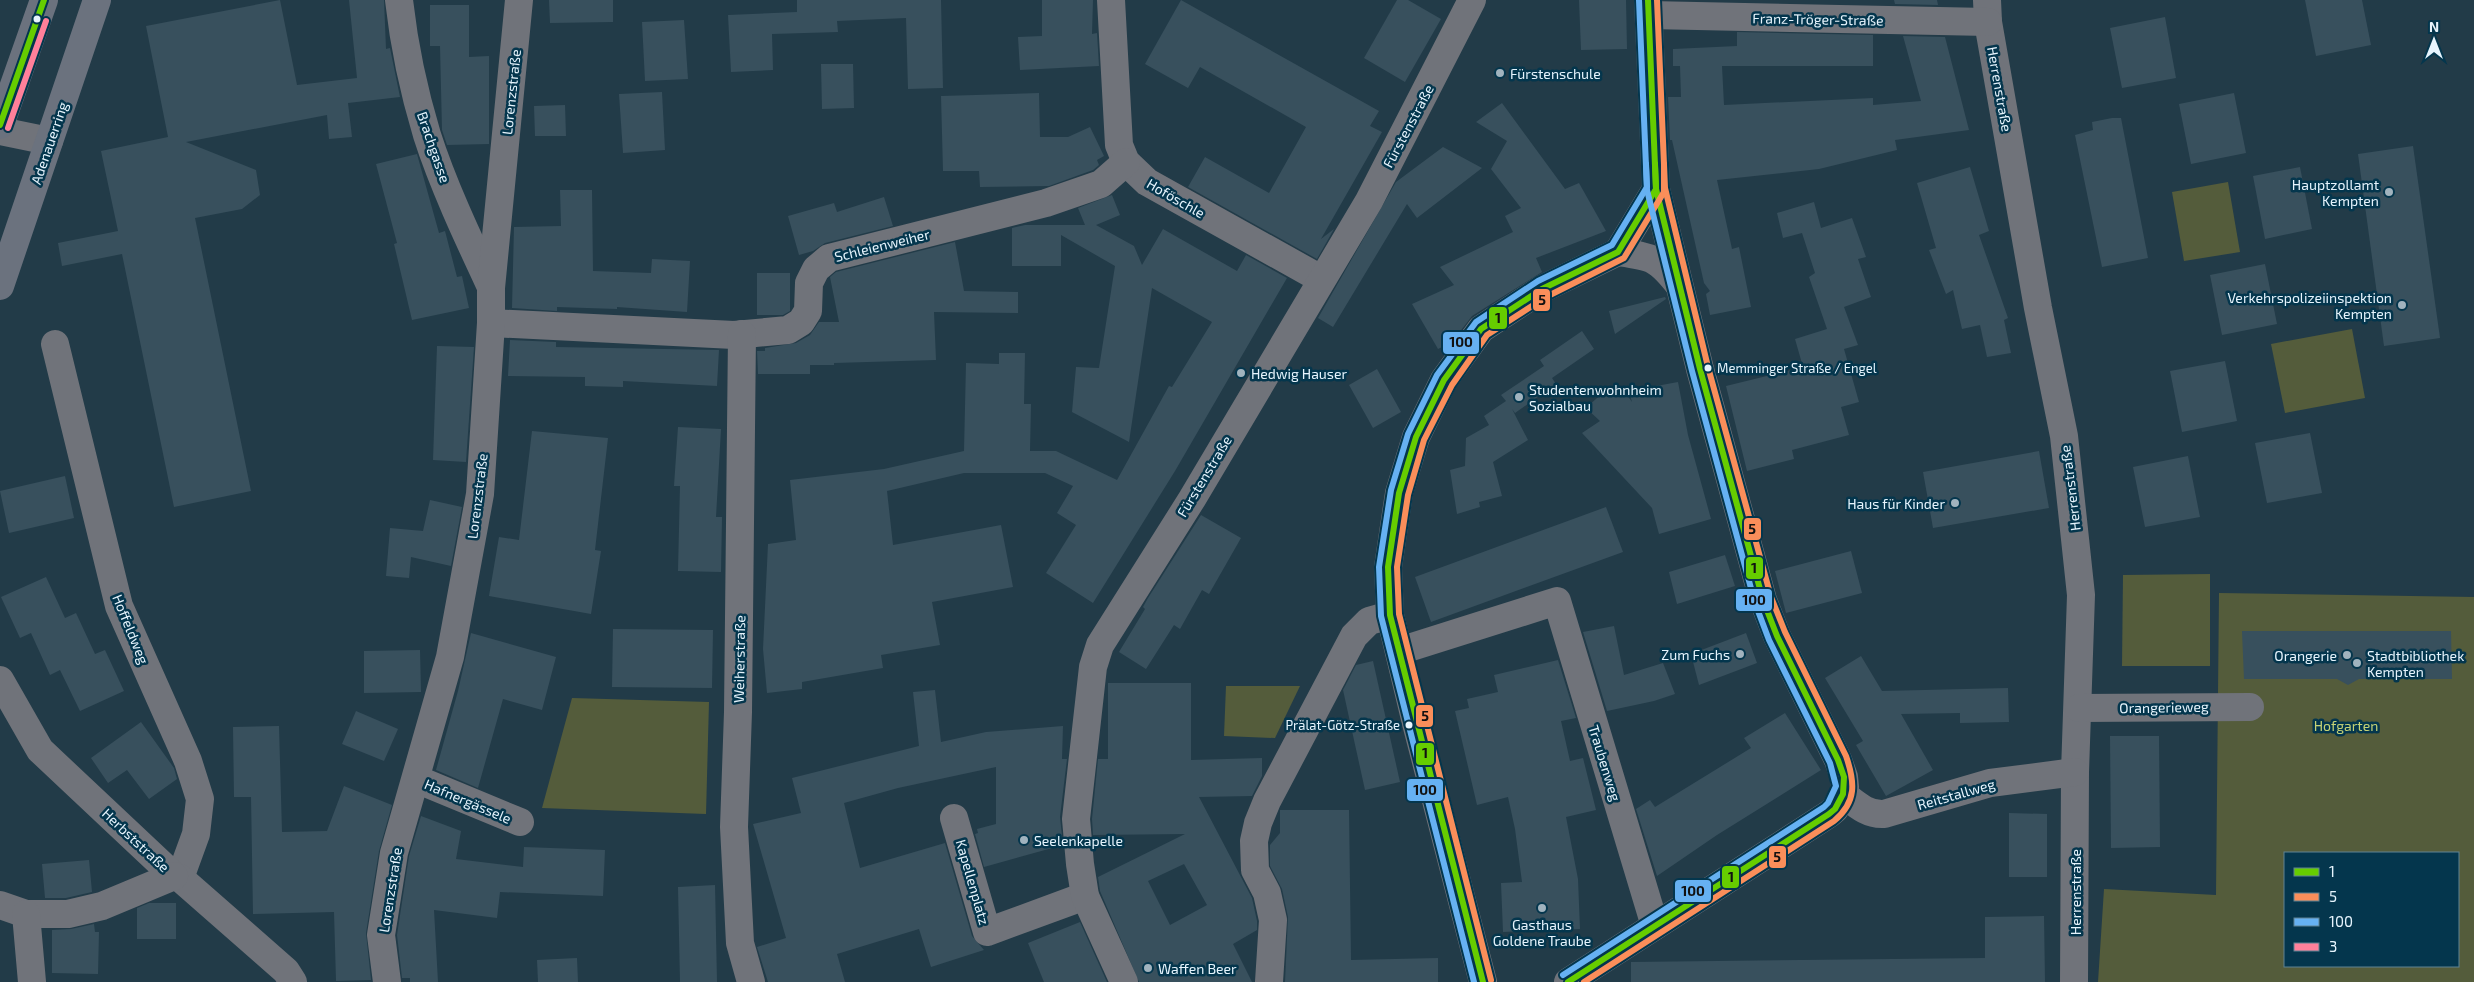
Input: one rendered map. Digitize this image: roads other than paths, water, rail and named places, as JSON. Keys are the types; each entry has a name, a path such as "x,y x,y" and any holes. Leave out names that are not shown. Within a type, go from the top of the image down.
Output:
{"main road":[{"path":"0,125 44,0"},
{"name":"Adenauerring","path":"0,286 97,0"}],"street":[{"name":"Brachgasse","path":"399,0 402,33 427,136 492,288"},
{"name":"Lorenzstraße","path":"387,982 381,935 394,853 450,657 480,494 492,324 492,288 519,0"},
{"name":"Hoföschle","path":"1112,0 1119,145 1126,162 1147,182 1321,279"},
{"name":"Fürstenstraße","path":"1124,982 1085,896 1076,819 1093,667 1100,645 1192,499 1378,183 1472,0"},
{"path":"1568,982 1829,814 1835,809 1845,787 1844,777 1838,760 1795,675 1763,600 1679,284 1656,190 1649,8"},
{"name":"Franz-Tröger-Straße","path":"1649,8 1988,11"},
{"name":"Herrenstraße","path":"1988,11 2038,308 2064,436 2082,594 2075,772 2074,982"},
{"path":"0,131 49,142"},
{"name":"Schleienweiher","path":"492,324 742,334 788,330 801,322 808,311 809,283 816,269 829,258 1046,203 1101,184 1126,162"},
{"path":"1483,982 1390,616 1388,567 1399,493 1416,437 1444,380 1482,330 1542,289 1618,252 1656,190"},
{"path":"1618,252 1641,255 1663,264 1679,284"},
{"name":"Weiherstraße","path":"742,334 738,712 734,827 740,943 751,982"},
{"name":"Hoffeldweg","path":"55,344 119,606 188,761 200,799 196,834 177,877"},
{"name":"Traubenweg","path":"1399,652 1557,600 1655,926"},
{"path":"1269,982 1273,920 1267,893 1255,870 1254,841 1258,823 1266,801 1354,636 1369,621 1390,616"},
{"name":"Herbststraße","path":"0,680 40,750 177,877 286,971 293,982"},
{"name":"Orangerieweg","path":"2078,708 2250,707"},
{"name":"Reitstallweg","path":"1843,794 1866,811 1875,815 1990,783 2075,772"},
{"name":"Hafnergässele","path":"416,779 520,822"},
{"name":"Kapellenplatz","path":"954,818 988,932 1085,896"},
{"path":"0,905 26,914 68,914 102,906 177,877"},
{"path":"26,914 32,982"}],"place":[{"name":"Fürstenschule","path":"1500,73"},
{"name":"Hauptzollamt Kempten","path":"2389,192"},
{"name":"Verkehrspolizeiinspektion Kempten","path":"2402,305"},
{"name":"Memminger Straße / Engel","path":"1708,368"},
{"name":"Hedwig Hauser","path":"1241,373"},
{"name":"Studentenwohnheim Sozialbau","path":"1519,397"},
{"name":"Haus für Kinder","path":"1955,503"},
{"name":"Zum Fuchs","path":"1740,654"},
{"name":"Orangerie","path":"2347,655"},
{"name":"Stadtbibliothek Kempten","path":"2357,663"},
{"name":"Prälat-Götz-Straße","path":"1409,725"},
{"name":"Seelenkapelle","path":"1024,840"},
{"name":"Gasthaus Goldene Traube","path":"1542,908"},
{"name":"Waffen Beer","path":"1148,968"}],"park label":[{"name":"Hofgarten","path":"2346,725"}]}
